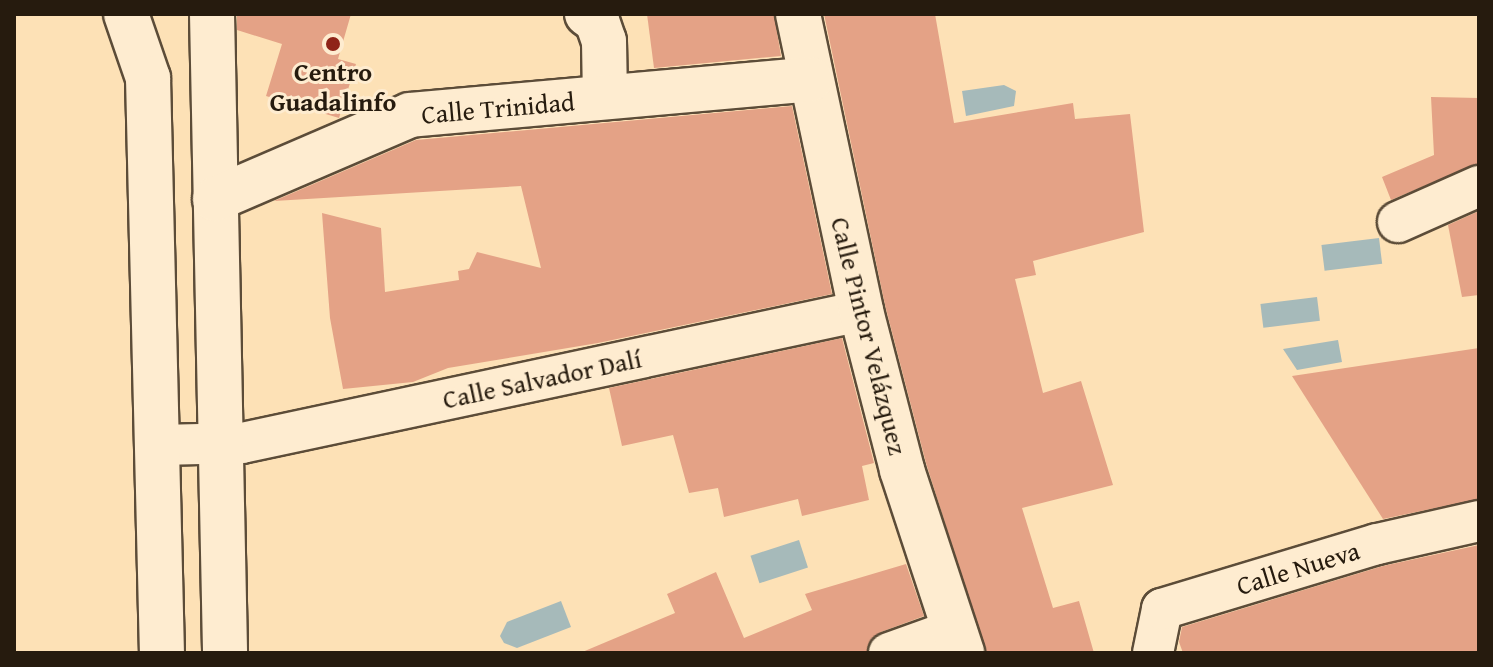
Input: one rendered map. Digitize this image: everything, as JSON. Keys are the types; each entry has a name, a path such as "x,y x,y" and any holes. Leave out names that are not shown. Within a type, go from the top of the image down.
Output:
{"street":[{"path":"212,14 224,443 225,653"},
{"name":"Calle Trinidad","path":"587,14 597,21 604,41 605,96"},
{"name":"Calle Pintor Velázquez","path":"798,14 861,311 902,470 959,641"},
{"path":"126,16 148,78 162,653"},
{"name":"Calle Trinidad","path":"215,199 410,115 574,103 605,96 810,79"},
{"path":"1398,222 1479,186"},
{"name":"Calle Salvador Dalí","path":"159,445 224,443 861,311"},
{"name":"Calle Nueva","path":"1153,653 1162,609 1377,544 1479,521"},
{"path":"889,653 959,641"}],"shaded area":[{"path":"1004,85 1016,91 1014,106 966,116 962,91"},
{"path":"1379,238 1382,264 1325,271 1321,245"},
{"path":"1317,297 1320,321 1263,328 1260,304"},
{"path":"1338,340 1342,362 1297,370 1283,349"},
{"path":"799,540 808,568 759,583 750,556"},
{"path":"561,601 571,627 517,648 504,643 500,636 507,622"}],"building":[{"path":"237,14 351,14 338,59 356,64 339,118 266,96 282,44 237,30"},
{"path":"647,14 774,14 781,56 654,68"},
{"path":"824,14 935,14 954,123 1073,103 1075,119 1130,114 1144,232 1033,261 1036,275 1015,279 1043,393 1081,381 1113,485 1022,508 1053,608 1079,601 1094,653 986,653 926,463 885,305"},
{"path":"1431,97 1479,98 1479,163 1391,200 1382,177 1434,155"},
{"path":"792,106 832,294 598,343 448,368 413,382 343,389 330,318 322,213 381,228 385,292 459,280 458,271 469,269 477,252 541,268 521,186 274,201 416,140"},
{"path":"1479,211 1479,295 1462,297 1448,225"},
{"path":"842,338 874,463 862,466 869,500 802,516 798,499 724,517 718,488 689,493 673,435 622,446 609,388"},
{"path":"1479,348 1479,499 1383,519 1292,376"},
{"path":"1479,545 1479,653 1183,653 1179,642 1182,627 1383,566"},
{"path":"906,564 924,616 881,632 871,639 867,653 580,653 675,613 667,594 716,572 744,638 812,610 805,594"}],"place":[{"name":"Centro Guadalinfo","path":"333,44"}]}
